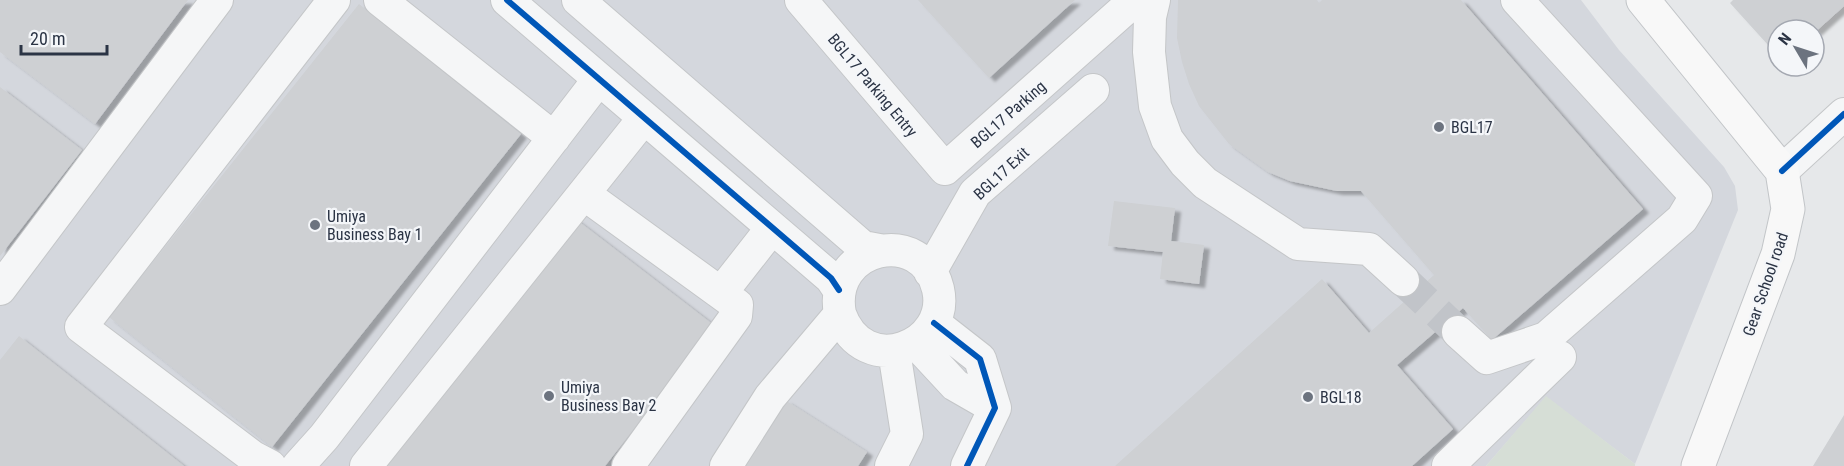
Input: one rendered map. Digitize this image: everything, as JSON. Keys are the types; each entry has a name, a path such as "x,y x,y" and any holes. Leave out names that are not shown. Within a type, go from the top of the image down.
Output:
{"main road":[{"path":"1643,0 1782,171"},
{"name":"Gear School road","path":"1698,466 1778,254 1788,209 1782,171"}],"street":[{"path":"0,289 217,0"},
{"path":"270,466 253,457 81,327 334,0"},
{"path":"380,0 554,138"},
{"path":"507,0 831,279 847,330 863,344 874,349 915,339 980,360 996,408 967,466"},
{"path":"578,0 863,247 909,254 924,264 930,272 938,289 939,306 915,339 907,434 891,466"},
{"name":"BGL17 Parking Entry","path":"801,0 945,170"},
{"name":"BGL17 Parking","path":"945,170 1135,0"},
{"path":"1154,0 1150,17 1149,52 1155,106 1167,139 1185,163 1206,183 1298,244 1369,249 1403,280"},
{"path":"1458,332 1487,358 1546,338 1682,219 1696,196 1517,0"},
{"path":"298,466 324,437 599,79"},
{"name":"BGL17 Exit","path":"930,272 975,193 1093,90"},
{"path":"1782,171 1844,114"},
{"path":"366,466 644,118"},
{"path":"584,194 737,305 736,316 628,466"},
{"path":"721,293 772,228"},
{"path":"726,466 770,397 839,302 843,279 856,261 879,250"},
{"path":"1448,466 1560,357"}],"shaded area":[{"path":"0,0 1581,0 1619,50 1724,167 1735,186 1738,210 1635,464 1546,397 1486,466 0,466"},
{"path":"1546,396 1635,464 1635,466 1486,466"}],"building":[{"path":"0,0 188,0 95,124 0,52"},
{"path":"918,0 1075,0 989,78"},
{"path":"1178,0 1317,0 1319,3 1322,0 1461,0 1643,209 1492,340 1463,308 1397,365 1453,429 1412,466 1115,466 1322,279 1369,333 1434,275 1361,191 1337,191 1290,181 1268,172 1229,144 1199,106 1189,84 1177,38"},
{"path":"1733,0 1844,0 1844,6 1826,22 1826,18 1766,18 1766,43 1730,3"},
{"name":"Umiya Business Bay 1","path":"359,4 521,134 272,447 109,317"},
{"path":"0,87 82,150 0,256"},
{"path":"1114,201 1175,208 1171,241 1204,245 1199,284 1160,279 1163,252 1108,246"},
{"name":"Umiya Business Bay 2","path":"573,217 715,326 605,466 385,466"},
{"path":"19,336 184,466 0,466 0,360"},
{"path":"785,400 867,452 858,466 742,466"},
{"path":"1844,415 1844,466 1813,466"}],"tunnel":[{"path":"1403,280 1458,332"}],"cycle path":[{"path":"507,0 831,278 839,290"},
{"path":"1782,171 1844,114"},
{"path":"934,323 980,359 995,408 967,466"}],"place":[{"name":"BGL17","path":"1439,127"},
{"name":"Umiya Business Bay 1","path":"315,225"},
{"name":"Umiya Business Bay 2","path":"549,396"},
{"name":"BGL18","path":"1308,397"}]}
